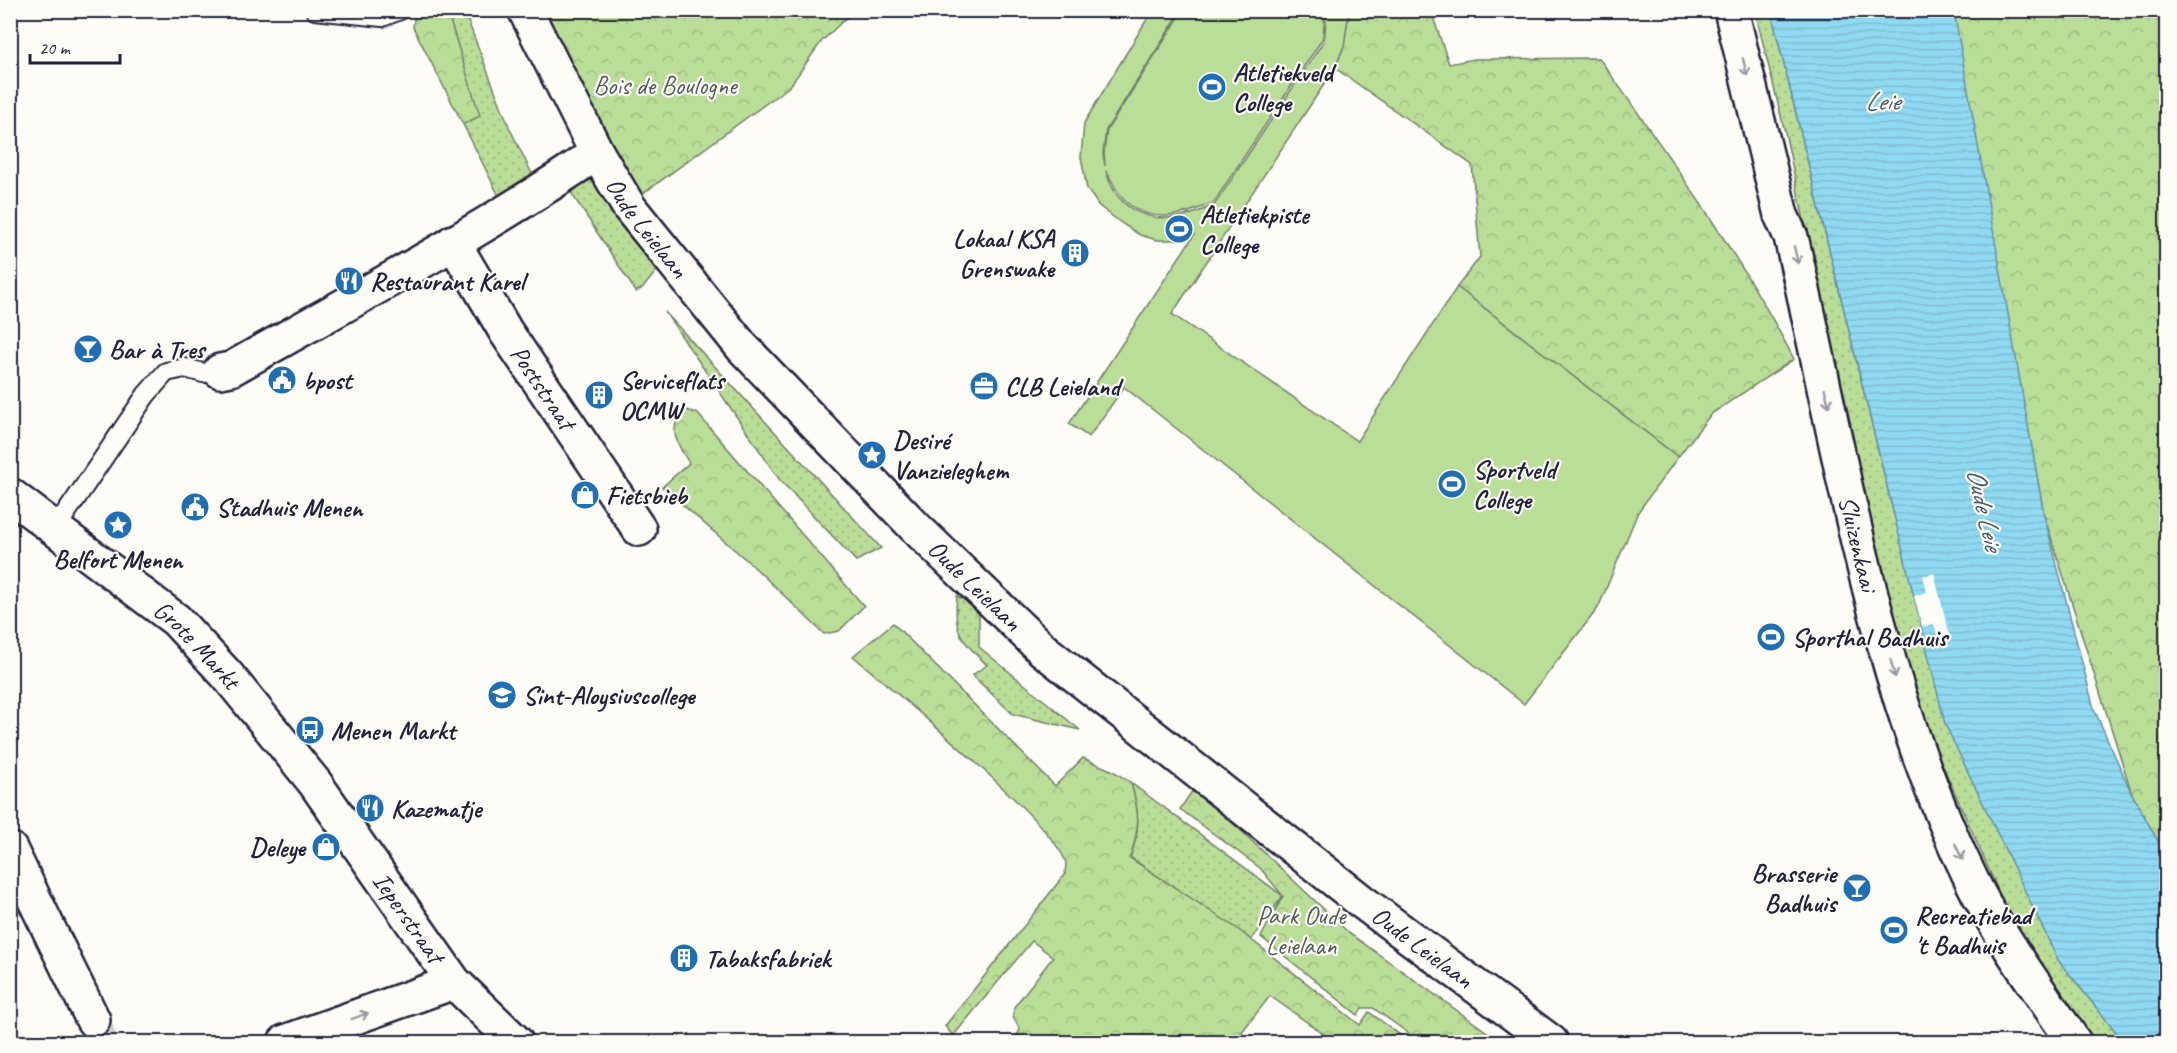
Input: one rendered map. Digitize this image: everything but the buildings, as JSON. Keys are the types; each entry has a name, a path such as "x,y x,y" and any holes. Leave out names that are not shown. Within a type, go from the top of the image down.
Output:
{"street":[{"name":"Oude Leielaan","path":"525,10 597,153 629,207 742,347 917,529 1042,649 1361,901 1551,1042"},
{"name":"Sluizenkaai","path":"1731,10 1781,215 1791,237 1863,555 1909,728 1949,831 1973,883 2074,1042"},
{"path":"226,370 453,243 551,185 597,153"},
{"name":"Poststraat","path":"453,243 506,332 639,529"},
{"name":"Grote Markt","path":"10,495 176,620 227,675 315,783"},
{"name":"Ieperstraat","path":"315,783 454,982 516,1042"},
{"path":"11,849 93,1020"},
{"path":"285,1042 454,982"}],"lane":[{"path":"315,10 382,17 400,10"},
{"path":"56,528 146,395 166,372 185,368 203,373 226,370"}],"green space":[{"path":"1349,10 1431,11 1449,64 1474,59 1599,58 1677,168 1726,243 1794,359 1711,414 1678,457 1457,287 1480,257 1472,165 1335,68 1344,46"},
{"path":"415,11 447,11 480,116 463,124 413,27"},
{"path":"447,11 464,11 510,129 536,182 503,204 463,124 479,116"},
{"name":"Bois de Boulogne","path":"545,11 853,11 821,42 790,86 637,198"},
{"name":"Sportveld College","path":"1152,11 1181,11 1106,130 1103,154 1105,166 1107,130 1183,11 1325,11 1323,38 1214,202 1193,211 1172,216 1150,214 1126,202 1106,171 1113,189 1124,202 1136,211 1166,218 1183,216 1215,204 1324,41 1327,11 1349,11 1344,46 1335,68 1172,314 1357,441 1457,287 1678,457 1638,512 1598,608 1524,704 1124,387 1089,437 1069,424 1194,235 1176,240 1157,240 1140,235 1121,223 1099,206 1087,189 1081,157 1084,123"},
{"path":"1755,11 1771,11 1893,511 2058,960 2124,1042 2090,1042 2010,917 1926,728 1868,518 1785,132"},
{"path":"1952,11 2166,11 2166,856 2132,794 2044,515"},
{"path":"593,180 606,189 659,268 643,288 636,292 570,191 582,182"},
{"path":"665,312 881,548 856,561 779,479"},
{"path":"682,409 697,413 864,606 839,631 824,634 751,564 662,487 689,463 678,443 675,431"},
{"path":"957,596 979,608 979,647 1080,730 1013,714 972,675 987,665 961,635 956,619"},
{"path":"893,623 1055,786 1083,758 1113,771 1131,783 1138,820 1130,858 1235,927 1360,1025 1369,1012 1410,1042 1335,1042 1270,996 1234,1042 1013,1042 1020,1030 1013,1017 1014,1007 1053,957 1032,941 953,1036 945,1026 1065,874 1066,864 1057,846 1006,791 853,656"},
{"path":"1131,783 1283,896 1251,940 1130,857 1136,838 1138,820"},
{"name":"Park Oude Leielaan","path":"1195,787 1349,933 1501,1042 1421,1042 1373,1008 1362,1008 1358,1015 1261,937 1283,896 1260,868 1180,809"}],"water":[{"name":"Leie","path":"1771,11 1954,11 2044,515 2094,709 2132,794 2166,856 2166,1042 2124,1042 2058,960 1945,724"}],"pier":[{"path":"1934,573 1950,638 1939,641 1934,624 1922,627 1914,596 1927,592 1923,576"}],"tunnel":[{"path":"93,1020 101,1042"}],"place":[{"name":"Atletiekveld College","path":"1212,87"},
{"name":"Atletiekpiste College","path":"1179,229"},
{"name":"Lokaal KSA Grenswake","path":"1075,253"},
{"name":"Restaurant Karel","path":"349,281"},
{"name":"Bar à Tres","path":"88,349"},
{"name":"bpost","path":"282,380"},
{"name":"CLB Leieland","path":"984,386"},
{"name":"Serviceflats OCMW","path":"599,395"},
{"name":"Desiré Vanzieleghem","path":"872,455"},
{"name":"Sportveld College","path":"1452,484"},
{"name":"Fietsbieb","path":"585,495"},
{"name":"Stadhuis Menen","path":"195,507"},
{"name":"Belfort Menen","path":"118,525"},
{"name":"Sporthal Badhuis","path":"1771,637"},
{"name":"Sint-Aloysiuscollege","path":"502,695"},
{"name":"Menen Markt","path":"310,730"},
{"name":"Kazematje","path":"370,808"},
{"name":"Deleye","path":"326,847"},
{"name":"Brasserie Badhuis","path":"1857,888"},
{"name":"Recreatiebad 't Badhuis","path":"1894,930"},
{"name":"Tabaksfabriek","path":"684,958"}],"water label":[{"name":"Oude Leie","path":"1985,509"}]}
